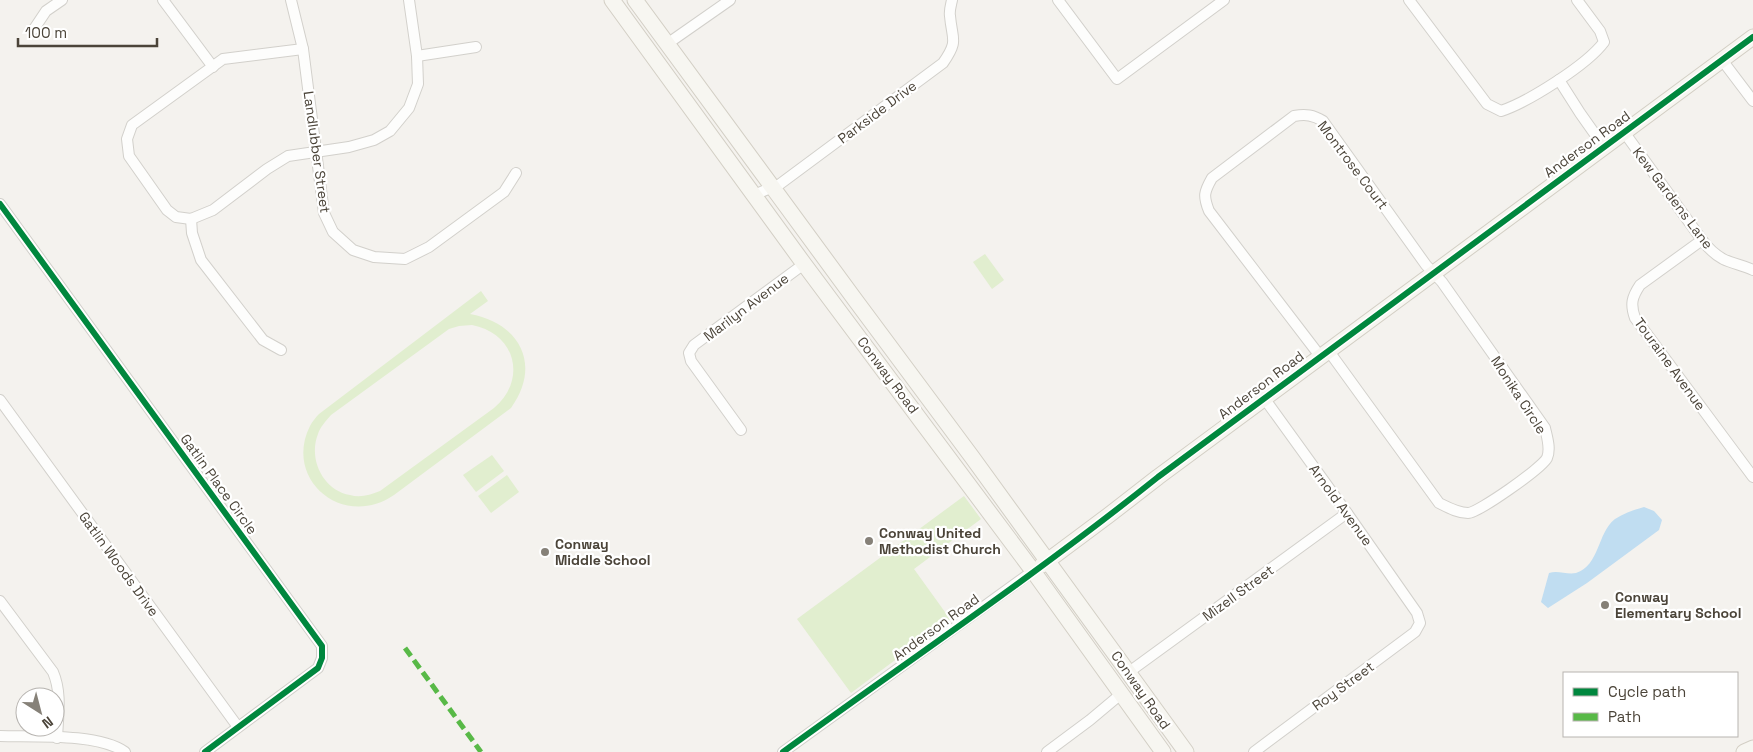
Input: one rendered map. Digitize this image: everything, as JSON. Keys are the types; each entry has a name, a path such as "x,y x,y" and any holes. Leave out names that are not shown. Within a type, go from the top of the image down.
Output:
{"main road":[{"name":"Conway Road","path":"635,0 1048,560 1186,752"},
{"name":"Conway Road","path":"616,6 804,264 1033,572 1163,752"},
{"path":"616,6 651,37 667,44"},
{"name":"Anderson Road","path":"1033,572 1324,353 1753,37"},
{"path":"668,77 683,81 716,111"},
{"path":"804,264 820,268 856,302"},
{"path":"1121,694 1137,700 1161,718"},
{"path":"1744,752 1753,748"}],"street":[{"path":"34,30 46,11 62,0"},
{"path":"163,0 213,67"},
{"name":"Landlubber Street","path":"291,0 304,48 324,213 333,232 353,250 374,257 405,259 429,247 504,192 516,173"},
{"path":"304,48 223,60 132,125 127,139 128,156 167,210 176,216 191,219 214,210 266,169 288,156 358,145 374,140 390,131 409,108 418,84 409,0"},
{"path":"667,44 730,0"},
{"name":"Parkside Drive","path":"754,194 786,179 944,62 951,51 954,38 950,15 952,0"},
{"path":"1058,0 1117,79 1224,0"},
{"path":"1408,0 1487,104 1501,111 1517,106 1559,80 1598,51 1604,42 1600,31 1577,0"},
{"path":"416,56 476,47"},
{"path":"1722,60 1753,101"},
{"path":"1559,80 1604,147"},
{"name":"Montrose Court","path":"1324,353 1209,211 1204,199 1206,188 1212,178 1294,116 1305,114 1316,116 1323,121 1433,273"},
{"name":"Kew Gardens Lane","path":"1624,132 1712,252 1724,260 1744,265 1753,270"},
{"name":"Gatlin Place Circle","path":"0,204 322,646 322,658 318,668 205,752"},
{"path":"191,219 192,233 202,260 263,340 281,350"},
{"name":"Touraine Avenue","path":"1702,240 1640,285 1633,295 1631,306 1635,318 1753,477"},
{"name":"Marilyn Avenue","path":"741,430 691,361 689,353 694,345 804,264"},
{"name":"Monika Circle","path":"1324,353 1439,503 1456,511 1470,513 1485,506 1537,469 1547,458 1549,441 1545,428 1442,282 1433,273"},
{"path":"908,403 928,397"},
{"name":"Arnold Avenue","path":"1264,398 1417,613"},
{"name":"Gatlin Woods Drive","path":"0,400 238,727"},
{"name":"Mizell Street","path":"1129,672 1347,513"},
{"name":"Anderson Road","path":"783,752 1033,572"},
{"path":"0,601 53,672 58,683 60,693 57,738"},
{"name":"Roy Street","path":"1254,752 1415,632 1420,623 1417,613"},
{"path":"1047,752 1121,694"},
{"path":"0,736 97,741 120,748 125,752"}],"green space":[{"path":"985,254 1004,280 992,289 973,262"},
{"path":"481,291 488,301 470,314 502,326 513,336 521,348 525,362 525,376 520,392 511,408 394,495 375,504 356,506 338,503 323,494 311,480 305,464 304,446 310,426 319,414","holes":["472,325 487,330 498,337 507,347 512,359 511,384 505,396 494,408 380,491 365,496 354,496 340,492 325,480 317,463 315,444 320,429 331,415 449,329"]},
{"path":"492,455 504,471 476,492 463,475"},
{"path":"507,475 519,492 491,513 478,496"},
{"path":"964,496 981,519 914,569 950,619 851,693 797,619"}],"water":[{"path":"1644,507 1654,511 1662,520 1659,530 1587,583 1548,608 1541,602 1549,573 1576,573 1584,569 1594,556 1609,525 1622,515"}],"marked path":[{"path":"405,648 481,752"}],"cycle path":[{"path":"783,752 1019,583 1158,477 1753,37"},
{"path":"0,204 322,646 322,658 318,668 205,752"}],"place":[{"name":"Conway United Methodist Church","path":"869,541"},
{"name":"Conway Middle School","path":"545,552"},
{"name":"Conway Elementary School","path":"1605,605"}]}
